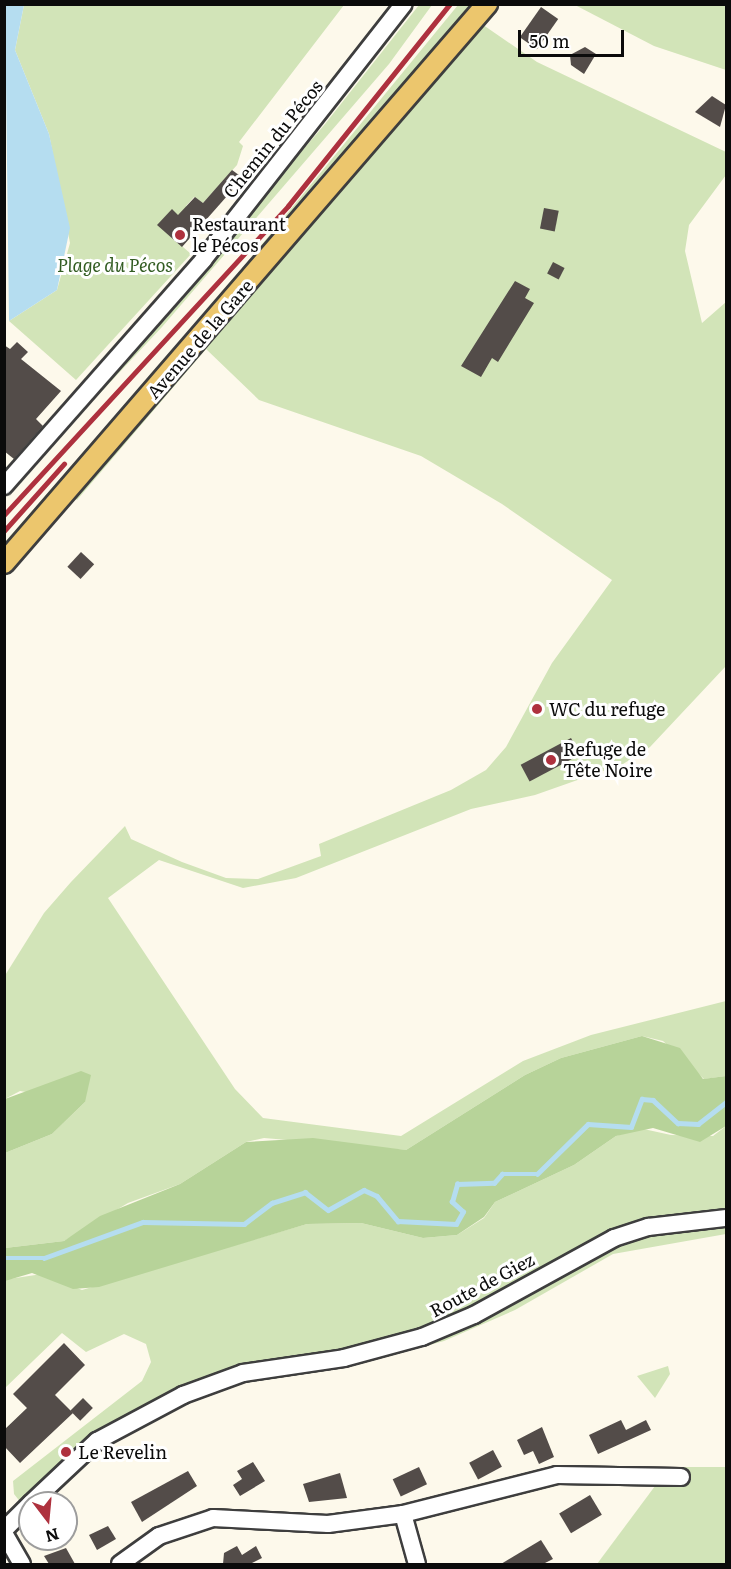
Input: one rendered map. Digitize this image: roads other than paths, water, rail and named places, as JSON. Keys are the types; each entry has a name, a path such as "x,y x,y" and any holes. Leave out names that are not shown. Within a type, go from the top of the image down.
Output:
{"main road":[{"name":"Avenue de la Gare","path":"4,563 487,4"}],"street":[{"name":"Chemin du Pécos","path":"4,486 203,260 404,4"},
{"name":"Route de Giez","path":"45,1491 97,1441 183,1395 243,1373 344,1358 422,1337 474,1315 614,1238 648,1227 726,1218"},
{"path":"120,1564 159,1536 213,1518 327,1524 403,1514 557,1476 681,1477"},
{"path":"403,1514 417,1564"},
{"name":"Route de Giez","path":"4,1532 18,1517"},
{"path":"4,1532 22,1564"}],"water":[{"path":"5,4 24,5 15,50 49,134 70,228 57,290 9,321"}],"waterway":[{"path":"4,1258 44,1258 143,1222 244,1224 272,1203 305,1192 328,1210 364,1190 377,1196 398,1221 456,1224 463,1212 452,1202 457,1184 494,1183 502,1174 537,1174 588,1124 631,1127 642,1099 653,1100 678,1123 698,1124 726,1102"}],"railway":[{"path":"4,515 288,206 450,4"},
{"path":"4,531 64,464"}],"place":[{"name":"Restaurant le Pécos","path":"180,235"},
{"name":"WC du refuge","path":"537,709"},
{"name":"Refuge de Tête Noire","path":"551,760"},
{"name":"Le Revelin","path":"66,1452"}],"park label":[{"name":"Plage du Pécos","path":"115,265"}]}
